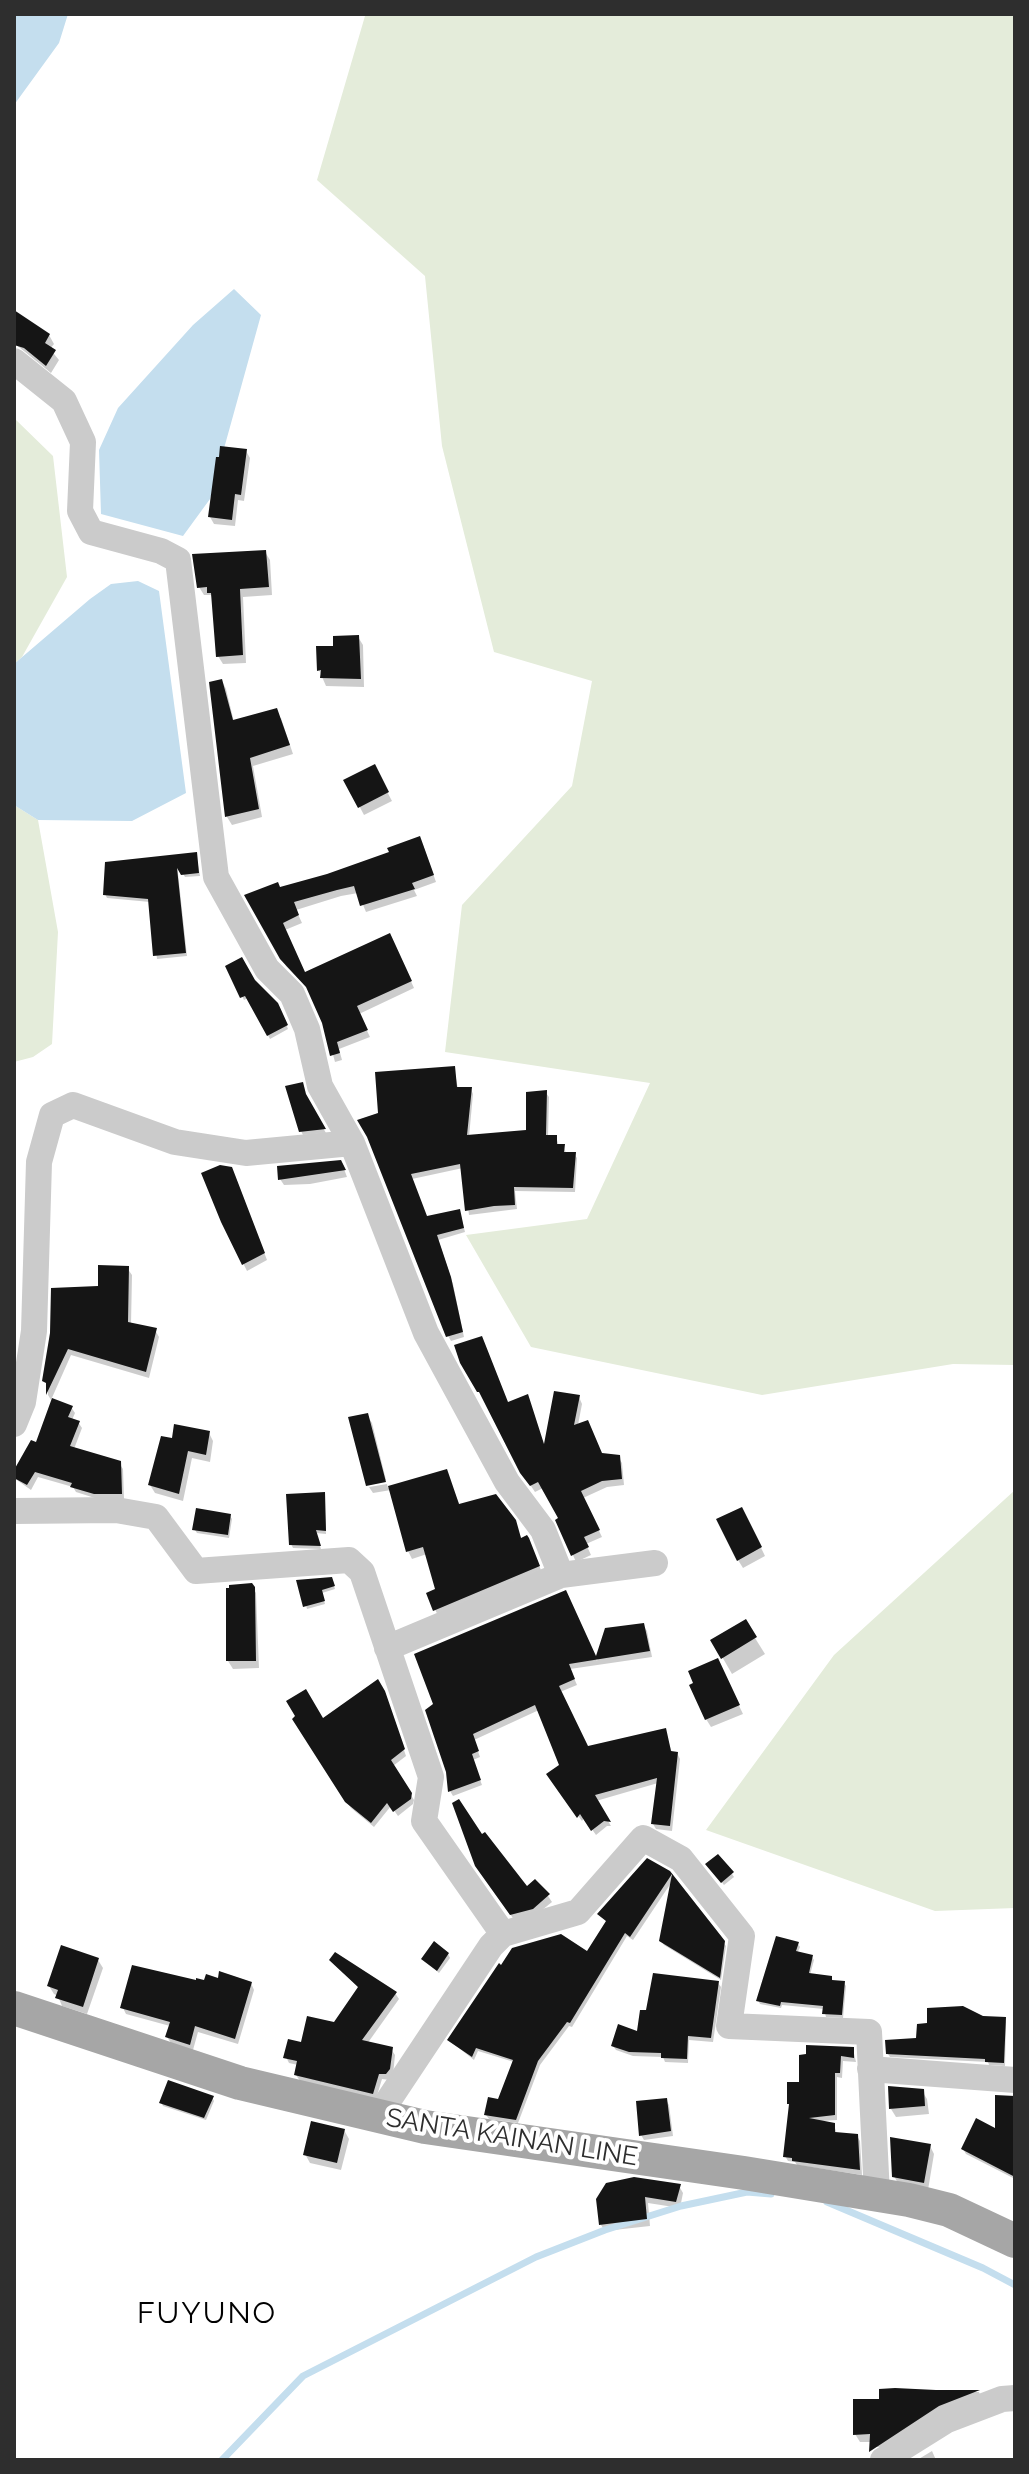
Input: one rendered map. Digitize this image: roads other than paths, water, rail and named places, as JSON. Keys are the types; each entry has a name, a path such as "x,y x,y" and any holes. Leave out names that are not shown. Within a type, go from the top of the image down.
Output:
{"main road":[{"name":"SANTA KAINAN LINE","path":"14,2008 240,2083 425,2127 877,2195 949,2210 1015,2241"}],"street":[{"path":"14,361 64,401 83,442 80,511 91,532 161,551 178,560 216,877 267,969 292,994 307,1029 320,1086 352,1143 426,1333 507,1482 543,1530 561,1575"},
{"path":"14,1424 23,1402 34,1331 39,1162 52,1115 73,1105 175,1142 246,1153 352,1143"},
{"path":"14,1173 39,1162"},
{"path":"14,1511 116,1510 156,1517 196,1571 349,1560 362,1572 431,1777 424,1821 503,1934"},
{"path":"387,1648 561,1575 655,1563"},
{"path":"378,2116 491,1946 503,1934 578,1912 643,1838 681,1859 742,1936 729,2026 869,2032 877,2195"},
{"path":"870,2069 1015,2080"},
{"path":"883,2460 947,2420 1002,2399 1015,2398"}],"water":[{"path":"14,14 68,14 59,43 14,105"},
{"path":"234,289 261,315 210,499 183,536 101,514 99,450 118,408 193,325"},
{"path":"138,581 159,591 186,793 132,821 38,820 14,805 14,664 111,584"}],"waterway":[{"path":"222,2460 303,2376 536,2257 605,2230 681,2206 747,2192 771,2194"},
{"path":"827,2202 983,2268 1015,2285"}],"district":[{"name":"FUYUNO","path":"207,2314"}]}
